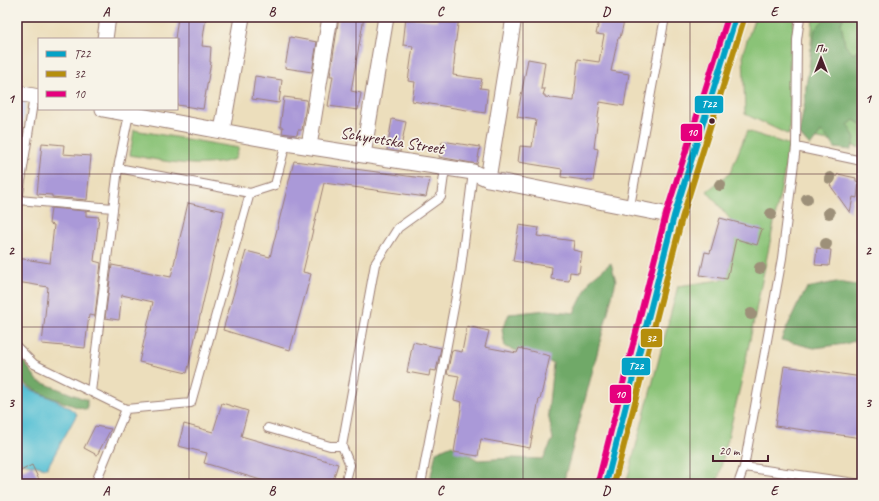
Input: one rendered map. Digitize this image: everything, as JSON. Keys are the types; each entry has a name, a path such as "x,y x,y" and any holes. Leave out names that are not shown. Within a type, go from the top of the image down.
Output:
{"main road":[{"path":"606,484 674,216 736,17"}],"street":[{"path":"105,38 108,17"},
{"path":"222,131 242,17"},
{"path":"309,146 330,17"},
{"path":"363,155 386,17"},
{"path":"488,179 514,17"},
{"path":"17,93 37,96"},
{"name":"Schyretska Street","path":"108,110 286,143 473,172 488,179 630,206 674,216"}],"lane":[{"path":"630,206 665,17"},
{"path":"738,484 744,467 782,258 796,147 798,40 800,17"},
{"path":"37,96 18,203 113,208"},
{"path":"91,392 118,168 129,114"},
{"path":"118,168 250,192 275,185 286,143"},
{"path":"796,147 862,161"},
{"path":"344,484 350,465 342,446 375,264 398,228 441,197 445,168"},
{"path":"421,484 460,275 473,172"},
{"path":"17,347 34,364 126,409 191,403 250,192"},
{"path":"95,484 126,409"},
{"path":"268,428 330,446 342,446"},
{"path":"744,467 862,484"}],"shaded area":[{"path":"17,98 26,100 17,165"}],"green space":[{"path":"755,17 794,17 789,135 745,114 743,52"},
{"path":"813,17 862,17 862,148 804,136"},
{"path":"827,17 844,17 841,23 845,45 853,54 862,48 862,125 854,120 848,125 855,139 851,150 835,148 830,140 821,132 810,146 799,134 815,29"},
{"path":"134,130 239,148 235,159 209,164 156,160 130,155"},
{"path":"747,131 790,145 741,383 717,484 626,484 678,286 727,279 738,229 707,191 730,173"},
{"path":"611,263 616,281 563,484 434,484 430,480 436,452 452,445 478,460 512,458 543,459 553,439 548,413 553,363 505,347 502,329 509,314 547,310 574,313 591,279"},
{"path":"836,282 857,285 862,288 862,340 814,348 781,340 807,288"},
{"path":"17,352 38,381 87,400 87,410 37,391 21,380 16,372"}],"water":[{"path":"17,380 63,404 77,414 47,468 22,463 17,454"}],"building":[{"path":"178,17 206,17 202,46 211,47 211,62 203,109 178,105 178,38 175,38"},
{"path":"339,17 364,17 351,91 361,93 358,110 328,106 333,76 330,76"},
{"path":"406,17 437,21 437,17 459,17 453,75 482,79 480,88 488,89 485,113 412,101 415,82 408,81 413,46 403,45"},
{"path":"600,17 625,17 620,38 618,38 611,71 629,74 624,106 600,102 594,148 598,149 593,181 561,177 562,169 518,162 520,146 532,147 536,120 517,117 528,59 545,62 541,89 545,89 543,95 545,95 545,97 574,101 578,59 599,62 604,35 596,34"},
{"path":"290,37 317,42 312,72 285,68"},
{"path":"255,76 282,80 279,103 252,99"},
{"path":"284,97 307,100 302,130 298,130 297,135 282,133 283,127 280,127"},
{"path":"392,119 406,122 400,152 387,150"},
{"path":"442,141 480,147 477,164 439,157"},
{"path":"42,143 64,145 63,154 91,156 87,200 37,194"},
{"path":"294,161 430,179 426,197 324,183 303,272 311,274 290,350 223,330 246,251 270,257"},
{"path":"838,174 856,178 856,181 859,182 857,198 853,197 850,213 830,185"},
{"path":"188,203 224,211 187,373 139,362 153,302 122,295 119,320 105,318 112,265 171,277"},
{"path":"51,208 86,211 86,216 99,217 94,261 101,263 95,316 89,315 85,348 42,344 48,287 17,282 17,258 50,263 54,225 49,224"},
{"path":"720,218 762,229 757,245 736,239 727,279 700,275 705,252 710,253"},
{"path":"519,225 539,228 537,236 574,241 573,250 582,252 579,273 570,272 569,281 551,279 552,267 513,261"},
{"path":"817,248 831,250 829,266 815,265"},
{"path":"467,326 489,331 485,347 517,353 519,348 550,356 540,400 539,399 530,448 481,439 478,456 454,452 462,402 454,400 459,376 447,374 452,350 462,352"},
{"path":"413,342 441,348 436,371 430,370 429,376 407,372"},
{"path":"784,366 862,377 862,438 775,426"},
{"path":"222,403 248,411 241,436 338,464 332,484 274,484 204,463 207,453 178,446 184,424 213,432"},
{"path":"95,426 111,429 97,455 84,448"},
{"path":"32,465 41,484 17,484 17,473"}],"transit line":[{"name":"10","path":"598,482 666,214 728,17"},
{"name":"Т22","path":"606,484 674,216 736,17"},
{"name":"32","path":"614,484 682,218 744,19"}]}
